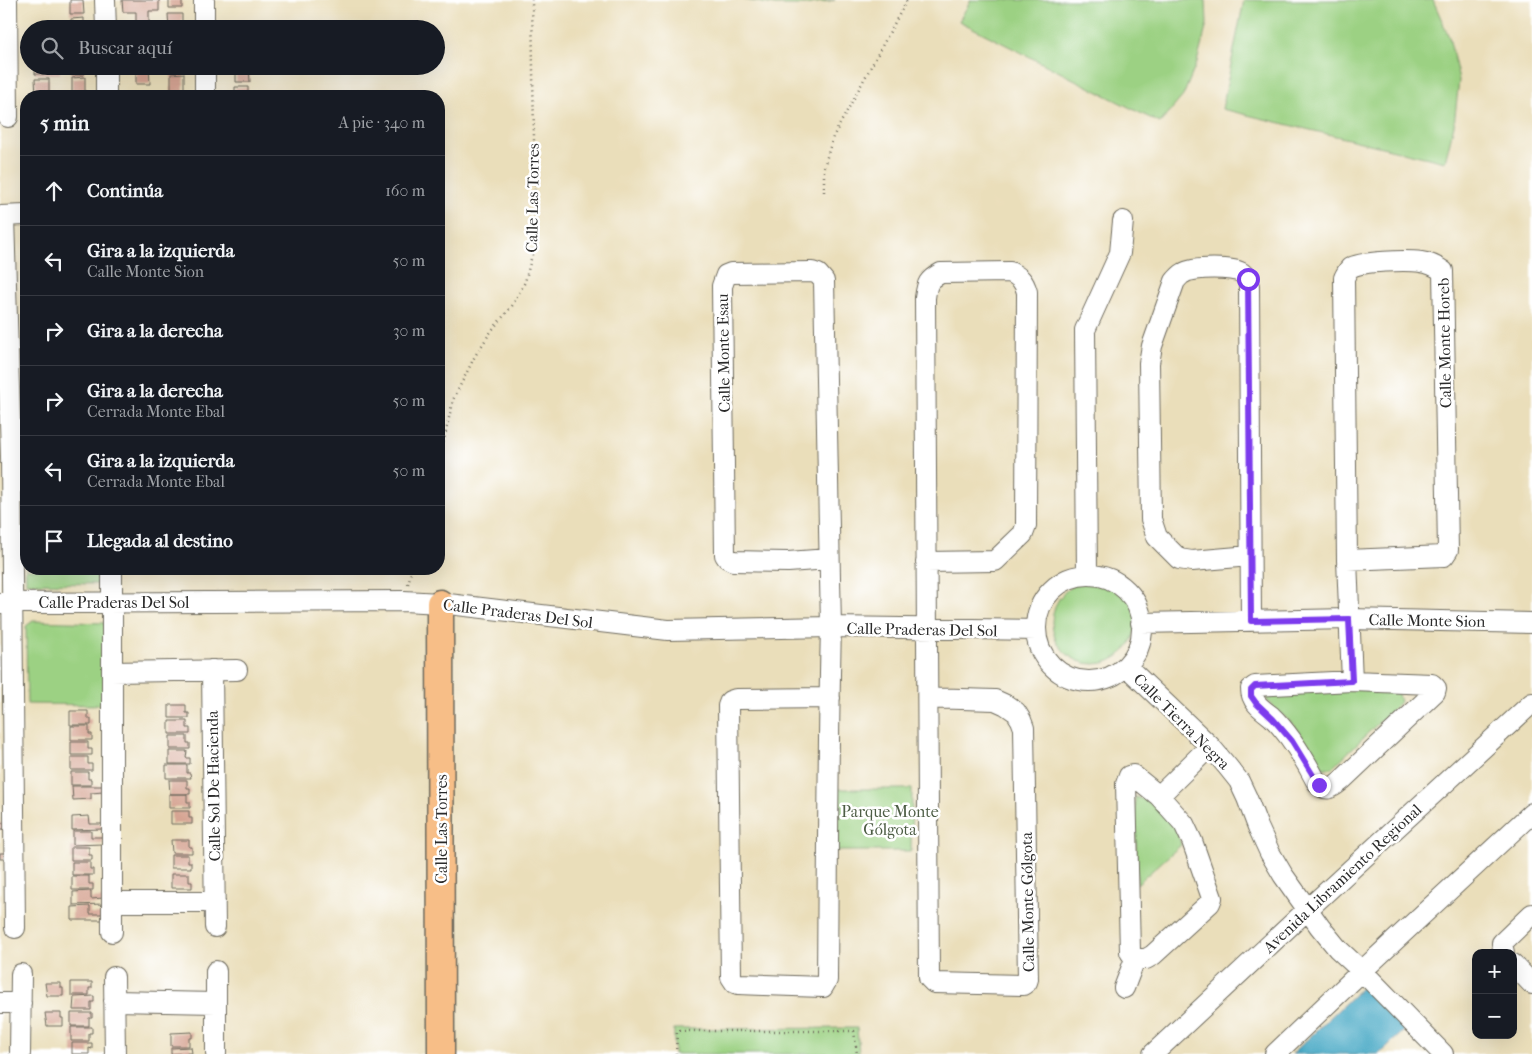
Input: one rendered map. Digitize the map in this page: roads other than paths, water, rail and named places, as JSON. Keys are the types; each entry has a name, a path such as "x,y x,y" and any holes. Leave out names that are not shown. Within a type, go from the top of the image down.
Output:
{"main road":[{"name":"Calle Las Torres","path":"440,603 442,1054"}],"street":[{"path":"7,0 12,117"},
{"path":"105,0 106,20"},
{"path":"204,0 204,20"},
{"path":"106,75 106,90"},
{"path":"205,75 205,90"},
{"path":"15,928 7,905 6,456 2,216 20,215"},
{"path":"1087,575 1085,330 1120,253 1123,221"},
{"name":"Calle Monte Horeb","path":"1348,560 1444,556 1448,550 1444,271 1423,262 1378,262 1359,265 1347,271 1344,278 1348,560 1349,619 1352,681"},
{"path":"1250,556 1192,561 1179,559 1157,537 1151,519 1149,363 1152,346 1175,281 1183,273 1192,270 1229,269 1241,272 1248,279 1251,621"},
{"name":"Calle Monte Esau","path":"829,559 788,562 733,561 729,560 725,555 722,286 726,275 812,272 818,274 824,281 831,627 826,984 823,986 738,984 731,977 728,706 730,701 736,699 830,698"},
{"name":"Calle Monte Gólgota","path":"926,562 994,561 1023,534 1026,526 1027,292 1024,282 1019,276 1010,272 942,273 932,278 927,285 925,298 926,562 928,698 929,978 934,983 1023,985 1028,982 1024,728 1016,712 995,700 928,698"},
{"path":"112,575 112,932"},
{"path":"1087,575 1108,578 1123,586 1135,600 1141,616 1141,624 1142,634 1137,651 1126,666 1112,676 1095,680 1077,680 1062,673 1048,662 1039,647 1036,630 1038,613 1045,597 1057,585 1073,577 1087,575"},
{"name":"Calle Praderas Del Sol","path":"6,603 404,601 440,603 668,630 831,627 1036,630"},
{"name":"Calle Monte Sion","path":"1141,624 1349,619 1532,623"},
{"name":"Calle Tierra Negra","path":"1126,666 1210,746 1239,781 1270,853 1338,949 1362,971"},
{"name":"Calle Sol De Hacienda","path":"212,670 215,927"},
{"path":"112,672 237,670"},
{"path":"1352,681 1432,684 1436,688 1435,692 1342,780 1327,789 1319,785 1292,741 1256,703 1251,696 1251,690 1255,686 1352,681"},
{"name":"Avenida Libramiento Regional","path":"1153,1054 1532,703"},
{"path":"1158,796 1210,746"},
{"path":"1133,775 1158,796 1184,824 1212,898 1210,903 1153,956 1146,959 1135,959 1130,952 1126,784 1129,776 1133,775"},
{"path":"1275,1054 1532,813"},
{"path":"112,902 215,902"},
{"path":"1503,949 1502,943 1532,914"},
{"path":"1124,988 1135,959"},
{"path":"1517,968 1532,984"},
{"path":"216,971 216,1054"},
{"path":"1362,971 1443,1054"},
{"path":"20,1054 21,974"},
{"path":"114,977 115,1054"},
{"path":"114,1001 216,1002"},
{"path":"0,1003 21,1003"}],"water":[{"path":"1363,986 1405,1030 1379,1054 1292,1054"}],"park label":[{"name":"Parque Monte Gólgota","path":"890,820"}]}
